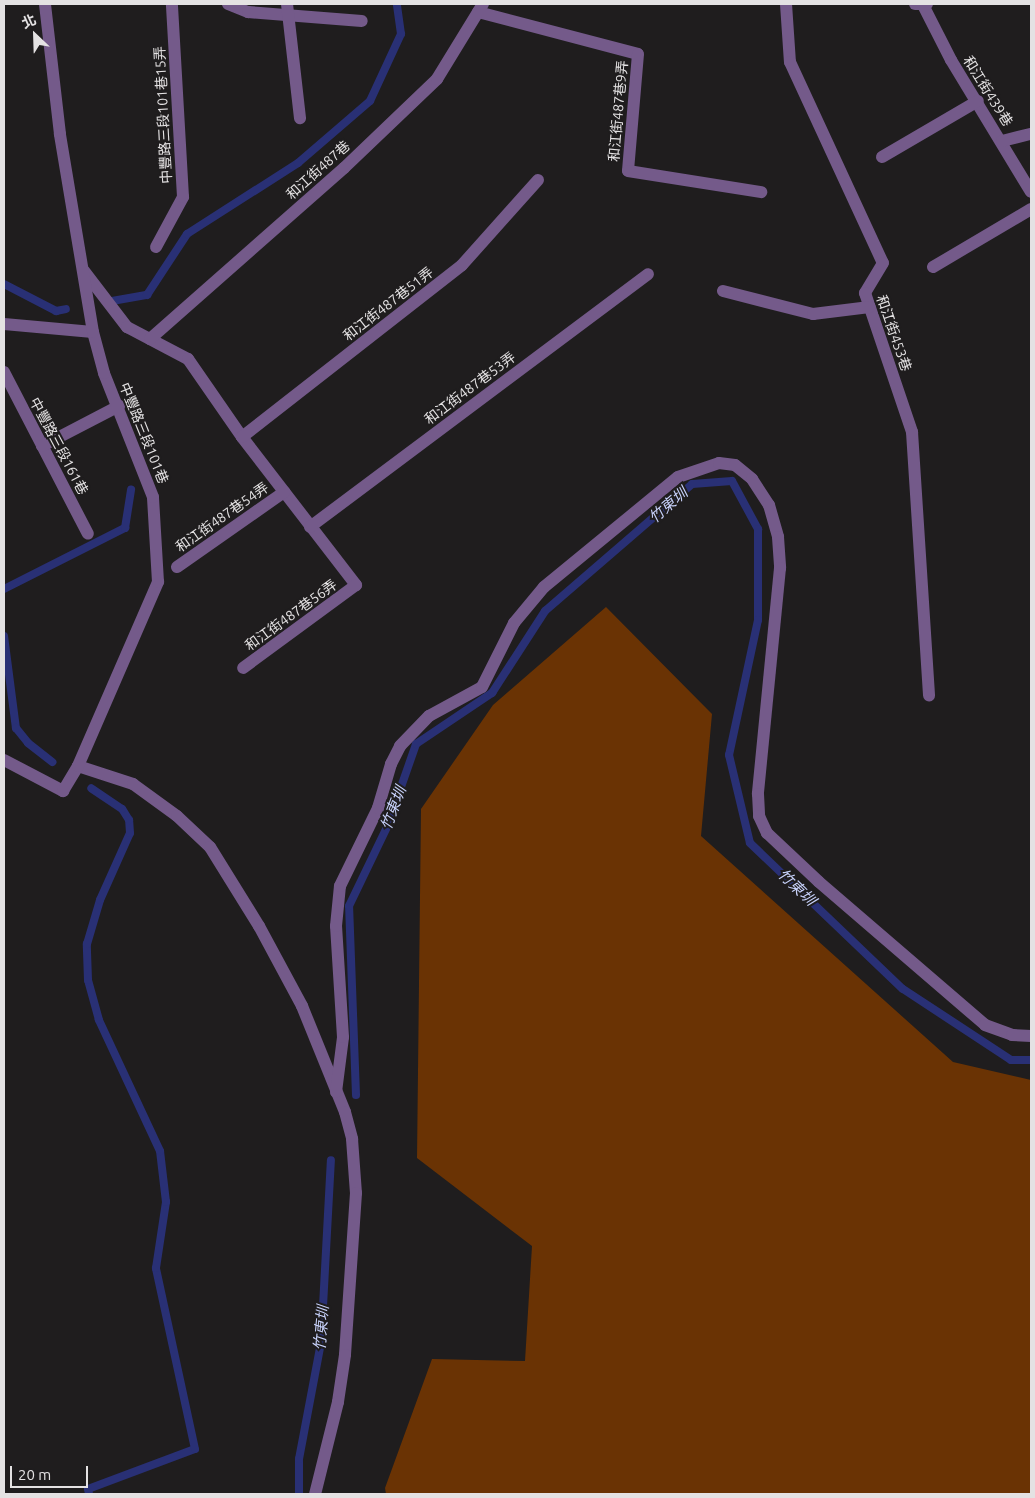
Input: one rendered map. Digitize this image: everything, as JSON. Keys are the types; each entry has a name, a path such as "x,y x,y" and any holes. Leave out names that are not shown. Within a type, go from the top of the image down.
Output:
{"street":[{"name":"中豐路三段101巷","path":"4,760 63,791 78,766 158,582 153,497 119,406 104,373 93,332 60,134 45,4"},
{"name":"中豐路三段101巷15弄","path":"156,247 183,197 172,4"},
{"path":"228,4 248,12 288,10 362,21"},
{"name":"和江街453巷","path":"786,4 790,62 884,263 865,292 912,432 929,695"},
{"name":"和江街439巷","path":"922,4 1031,192"},
{"name":"和江街487巷9弄","path":"481,8 638,54 628,172 760,192"},
{"name":"和江街487巷","path":"150,339 344,168 437,79 481,8"},
{"path":"288,10 300,118"},
{"path":"882,157 978,101"},
{"path":"1002,141 1031,134"},
{"name":"和江街487巷51弄","path":"242,437 462,265 538,180"},
{"path":"933,267 1031,209"},
{"path":"84,271 127,327 188,360 242,437 310,527"},
{"name":"和江街487巷53弄","path":"310,527 648,274"},
{"path":"723,291 813,314 870,307"},
{"path":"4,324 93,332"},
{"name":"中豐路三段161巷","path":"4,372 88,534"},
{"path":"42,446 119,406"},
{"path":"336,1092 343,1038 336,926 340,886 378,808 400,746 429,716 482,687 514,623 544,587 678,477 719,463 735,465 752,479 769,505 778,537 780,568 758,794 759,816 767,833 819,882 985,1025 1012,1035 1031,1036"},
{"name":"和江街487巷54弄","path":"177,567 284,492"},
{"name":"和江街487巷56弄","path":"244,668 356,585 310,527"},
{"path":"78,766 133,784 177,816 210,847 259,926 302,1006 336,1092 352,1139 356,1193 344,1369 315,1494"}],"shaded area":[{"path":"606,607 712,714 701,836 953,1062 1031,1080 1031,1494 386,1494 385,1488 432,1359 525,1361 532,1246 417,1158 421,809 493,705"}],"waterway":[{"path":"112,301 147,295 187,234 298,163 370,101 401,34 397,4"},
{"path":"4,284 56,311 66,309"},
{"name":"竹東圳","path":"356,1095 349,906 387,827 416,744 492,693 545,611 692,484 732,481 758,529 758,620 729,755 750,843 903,989 1011,1060 1031,1060"},
{"path":"4,589 125,528 131,489"},
{"path":"4,636 16,728 28,743 52,762"},
{"path":"89,1494 88,1489 195,1449 156,1268 166,1202 160,1151 99,1020 88,980 87,944 100,900 130,833 129,820 122,809 91,788"},
{"name":"竹東圳","path":"299,1494 299,1459 321,1343 331,1160"}]}
